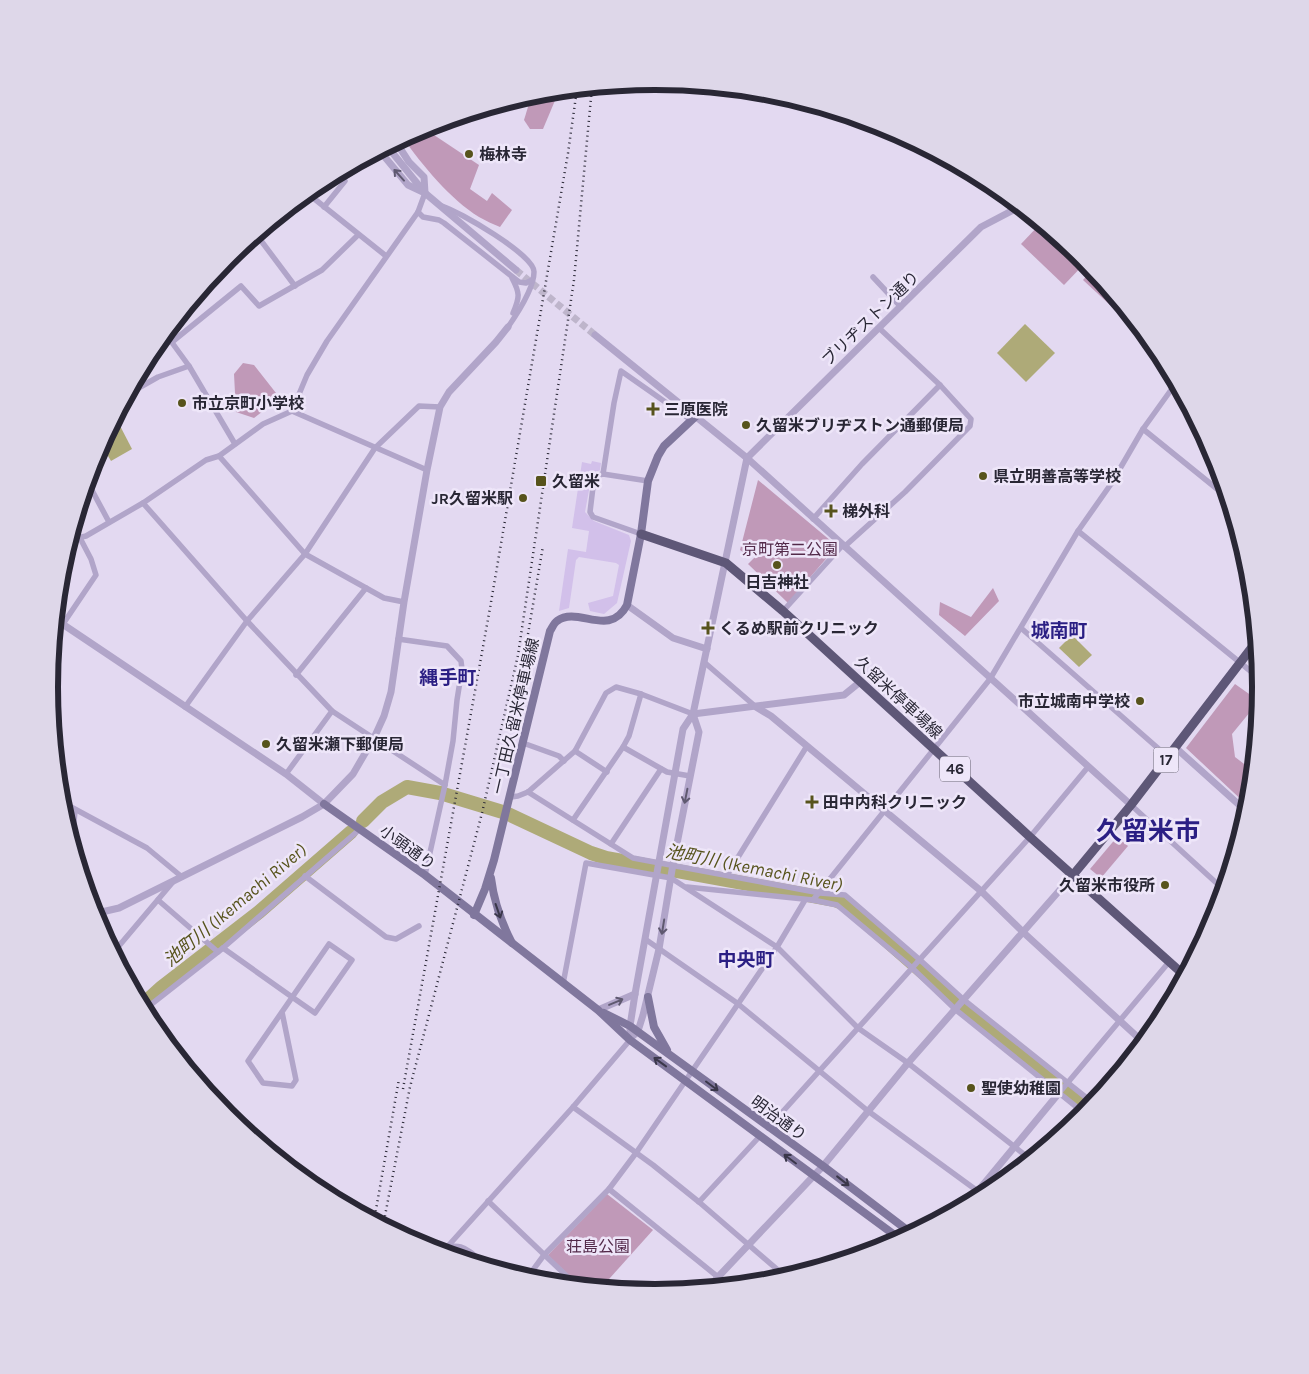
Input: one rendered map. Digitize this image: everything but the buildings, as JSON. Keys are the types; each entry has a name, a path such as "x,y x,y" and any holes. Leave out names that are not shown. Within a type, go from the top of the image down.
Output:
{"main road":[{"path":"626,605 641,534 648,481 664,446 694,418"},
{"name":"46","path":"641,534 726,562"},
{"name":"久留米停車場線","path":"726,562 783,611 1180,971"},
{"name":"一丁田久留米停車場線","path":"474,915 490,874 504,822 547,639 556,621 576,617 610,621 622,615 626,605"},
{"name":"17","path":"1073,875 1176,748 1250,650"},
{"name":"小頭通り","path":"324,804 424,875 474,915"},
{"path":"490,874 498,914 513,945"},
{"path":"474,915 598,1010 630,1040"},
{"path":"648,997 654,1027 672,1056"},
{"path":"598,1010 630,1026"},
{"name":"明治通り","path":"630,1026 768,1128 823,1166 904,1229"},
{"name":"明治通り","path":"630,1040 893,1234"}],"street":[{"path":"76,539 86,536 143,503 206,460 219,456 263,424 292,411 307,375 327,341 418,212 425,193 424,177 409,162 400,147"},
{"path":"391,151 425,193 513,272 519,282 526,283 532,280"},
{"path":"384,155 408,185 425,193"},
{"path":"324,207 345,181 342,179"},
{"path":"313,198 386,256"},
{"path":"102,912 119,908 302,817 324,804 353,774 374,738 384,716 391,692 404,602 440,407 449,392 508,327 521,307 534,270 527,259 514,247 454,210 438,204"},
{"name":"ブリヂストン通り","path":"747,458 981,227 1014,210"},
{"path":"418,212 423,217 439,220 444,223 513,272 519,292 518,302 508,327"},
{"path":"172,342 241,286 259,306 322,270 358,235"},
{"path":"260,239 294,286"},
{"path":"873,277 901,307"},
{"path":"783,611 843,546 905,492 970,426 971,419 940,385 879,328"},
{"path":"595,336 694,418 747,458 1218,884"},
{"path":"170,339 189,366 235,444"},
{"path":"136,389 158,377 189,366"},
{"path":"603,474 621,371 694,418"},
{"path":"813,519 862,464 940,385"},
{"path":"813,900 990,679 1078,531 1111,484 1143,428 1172,389"},
{"path":"185,707 247,621 305,554 375,448 419,406 440,407"},
{"path":"292,411 427,470"},
{"path":"1143,428 1218,491"},
{"path":"219,456 305,554 384,598 404,602"},
{"path":"630,1040 630,1026 635,994 683,729 693,714 747,458"},
{"path":"641,534 593,516 590,512 594,479 595,476 603,474 648,481"},
{"path":"91,489 109,522"},
{"path":"143,503 296,675 332,711 445,785"},
{"path":"1078,531 1251,671"},
{"path":"80,538 91,558 96,575 63,624 286,774 324,804"},
{"path":"296,675 366,588"},
{"path":"626,605 673,638 707,649"},
{"path":"1021,628 1168,757"},
{"path":"398,640 447,646 461,661 462,669 445,785 424,875"},
{"path":"704,662 756,707 771,716 982,891 1024,933 1138,1037"},
{"path":"510,799 528,792 575,751 606,694 616,687 641,694 693,714 844,695 860,682"},
{"path":"573,820 623,748 629,736 641,694"},
{"path":"286,774 332,711"},
{"path":"448,1246 573,1107 638,1031 659,949 698,732 693,714"},
{"path":"523,743 559,756 564,761"},
{"path":"727,874 807,746"},
{"path":"623,748 661,769 690,776"},
{"path":"1176,748 1239,805"},
{"path":"575,751 607,772"},
{"path":"768,1128 1030,837 1088,767"},
{"path":"611,844 661,769"},
{"path":"528,792 633,858 727,874 820,893 845,895 920,959 964,1000 1087,1098"},
{"path":"70,807 147,848 182,877"},
{"path":"74,824 75,810"},
{"path":"150,1006 221,950 360,829"},
{"path":"563,984 586,863 671,878 777,946 858,1028 908,1063 1025,1155"},
{"path":"715,1281 823,1166 908,1063 1073,875"},
{"path":"305,876 386,937 396,939 419,926"},
{"path":"117,947 173,881"},
{"path":"685,886 813,900 837,905 912,968 956,1010 1078,1108"},
{"path":"158,900 221,950 292,997 315,1013 352,960 329,944 292,997 248,1061 263,1083 292,1086 296,1080 282,1012"},
{"path":"532,1272 544,1255 608,1189 636,1153 777,946 805,900"},
{"path":"645,939 737,1003 868,1111 976,1189"},
{"path":"991,1180 1059,1093 1169,962"},
{"path":"598,1010 635,994"},
{"path":"573,1107 699,1202 779,1271"},
{"path":"699,1202 760,1136"},
{"path":"608,1189 718,1277"},
{"path":"488,1201 568,1278"},
{"path":"448,1246 465,1248 474,1256"}],"green space":[{"path":"556,98 543,129 530,129 524,120 529,103"},
{"path":"431,133 479,165 470,189 487,201 492,193 512,210 500,227 479,217 468,210 447,191 407,144"},
{"path":"1036,228 1080,268 1064,285 1021,244"},
{"path":"1087,276 1111,304 1110,305 1083,280"},
{"path":"243,363 254,365 276,393 279,405 267,408 254,418 236,412 234,374"},
{"name":"京町第二公園","path":"758,480 837,546 788,603 748,564 757,555 754,545 743,552 740,550"},
{"path":"993,588 999,601 965,636 939,615 940,602 971,617"},
{"path":"1235,684 1252,696 1251,711 1232,734 1235,757 1246,765 1241,799 1186,748"},
{"path":"1117,837 1128,846 1101,878 1090,869"},
{"name":"荘島公園","path":"607,1194 653,1230 606,1282 572,1278 548,1255"}],"shaded area":[{"path":"1025,324 1055,353 1026,382 997,353"},
{"path":"119,423 132,449 111,461 106,452"},
{"path":"592,461 601,463 600,470 592,474 585,512 594,521 629,535 631,541 617,603 604,614 590,611 588,603 613,596 619,565 579,557 576,560 569,608 559,611 568,549 586,552 589,531 572,528 582,462 591,464"},
{"path":"1072,635 1092,655 1079,667 1059,648"}],"waterway":[{"name":"池町川 (Ikemachi River)","path":"363,821 382,802 407,787 440,793 506,813 591,853 606,858 835,900 845,904 951,997 1083,1103"},
{"name":"池町川 (Ikemachi River)","path":"147,1001 259,912 351,832"}],"tunnel":[{"path":"516,270 595,335"}],"railway":[{"path":"384,1219 410,1087 482,813 518,655 574,280 591,93"},
{"path":"403,1089 490,608 568,153 576,95"},
{"path":"528,634 543,546"},
{"path":"375,1214 399,1079"}],"place":[{"name":"梅林寺","path":"469,154"},
{"name":"市立京町小学校","path":"182,403"},
{"name":"三原医院","path":"653,409"},
{"name":"久留米ブリヂストン通郵便局","path":"746,425"},
{"name":"県立明善高等学校","path":"983,476"},
{"name":"久留米","path":"541,481"},
{"name":"JR久留米駅","path":"523,498"},
{"name":"梯外科","path":"831,511"},
{"name":"日吉神社","path":"777,565"},
{"name":"くるめ駅前クリニック","path":"708,628"},
{"name":"市立城南中学校","path":"1140,701"},
{"name":"久留米瀬下郵便局","path":"266,744"},
{"name":"田中内科クリニック","path":"812,802"},
{"name":"久留米市役所","path":"1165,885"},
{"name":"聖使幼稚園","path":"971,1088"}],"district":[{"name":"城南町","path":"1059,630"},
{"name":"縄手町","path":"448,677"},
{"name":"久留米市","path":"1148,831"},
{"name":"中央町","path":"746,959"}]}
